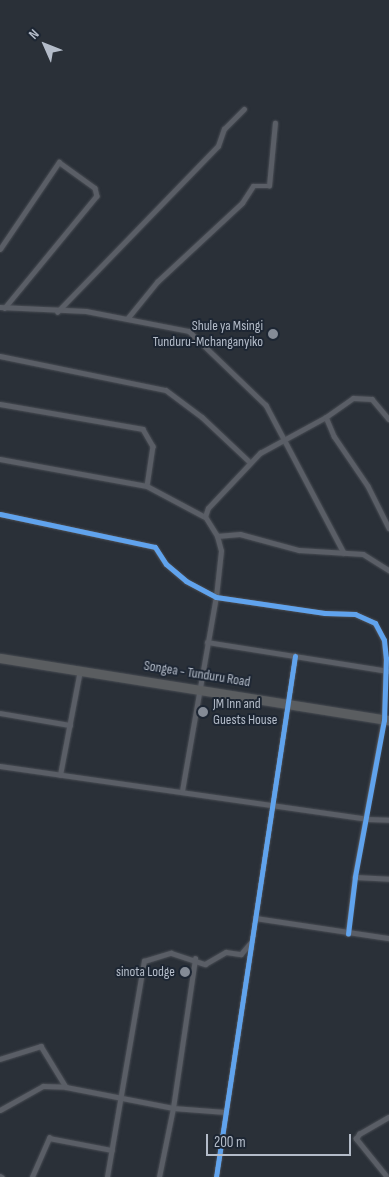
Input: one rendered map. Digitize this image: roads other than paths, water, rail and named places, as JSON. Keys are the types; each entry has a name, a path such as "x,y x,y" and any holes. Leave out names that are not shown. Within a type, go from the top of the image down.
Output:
{"highway":[{"name":"Songea - Tunduru Road","path":"0,658 289,702 386,720"}],"street":[{"path":"57,312 218,146 224,130 244,109"},
{"path":"127,319 157,282 242,203 254,186 268,186 275,123"},
{"path":"0,249 59,162 95,188 96,196 2,308"},
{"path":"2,308 57,312 86,311 189,331 266,405 285,439 321,515 344,553"},
{"path":"0,356 166,390 202,417 250,462"},
{"path":"205,517 214,501 250,462 285,439 326,417 353,398 365,396 372,398 389,419"},
{"path":"0,404 143,430 153,446 147,486"},
{"path":"326,417 334,436 368,486 389,528"},
{"path":"0,459 147,486 205,517 217,536 221,551 216,596 182,791"},
{"path":"0,514 155,547 166,564 179,575 216,596 325,613 355,614 374,623 384,640 386,720 355,877 348,934"},
{"path":"217,536 240,534 299,550 362,554 389,570"},
{"path":"207,642 386,672"},
{"path":"216,1177 295,656"},
{"path":"60,775 80,670"},
{"path":"0,712 70,725"},
{"path":"0,766 182,791 272,806 366,819 389,820"},
{"path":"355,877 389,879"},
{"path":"256,918 348,934 389,938"},
{"path":"108,1177 144,961 171,953 195,959 205,964 226,952 241,954 252,941"},
{"path":"159,1177 174,1108 195,959"},
{"path":"0,1059 41,1046 66,1087"},
{"path":"0,1110 44,1086 66,1087 174,1108 225,1112"},
{"path":"386,1176 356,1139 359,1134 389,1117"},
{"path":"32,1177 49,1138 112,1150"}],"place":[{"name":"Shule ya Msingi Tunduru-Mchanganyiko","path":"273,334"},
{"name":"JM Inn and Guests House","path":"203,712"},
{"name":"sinota Lodge","path":"185,972"}]}
